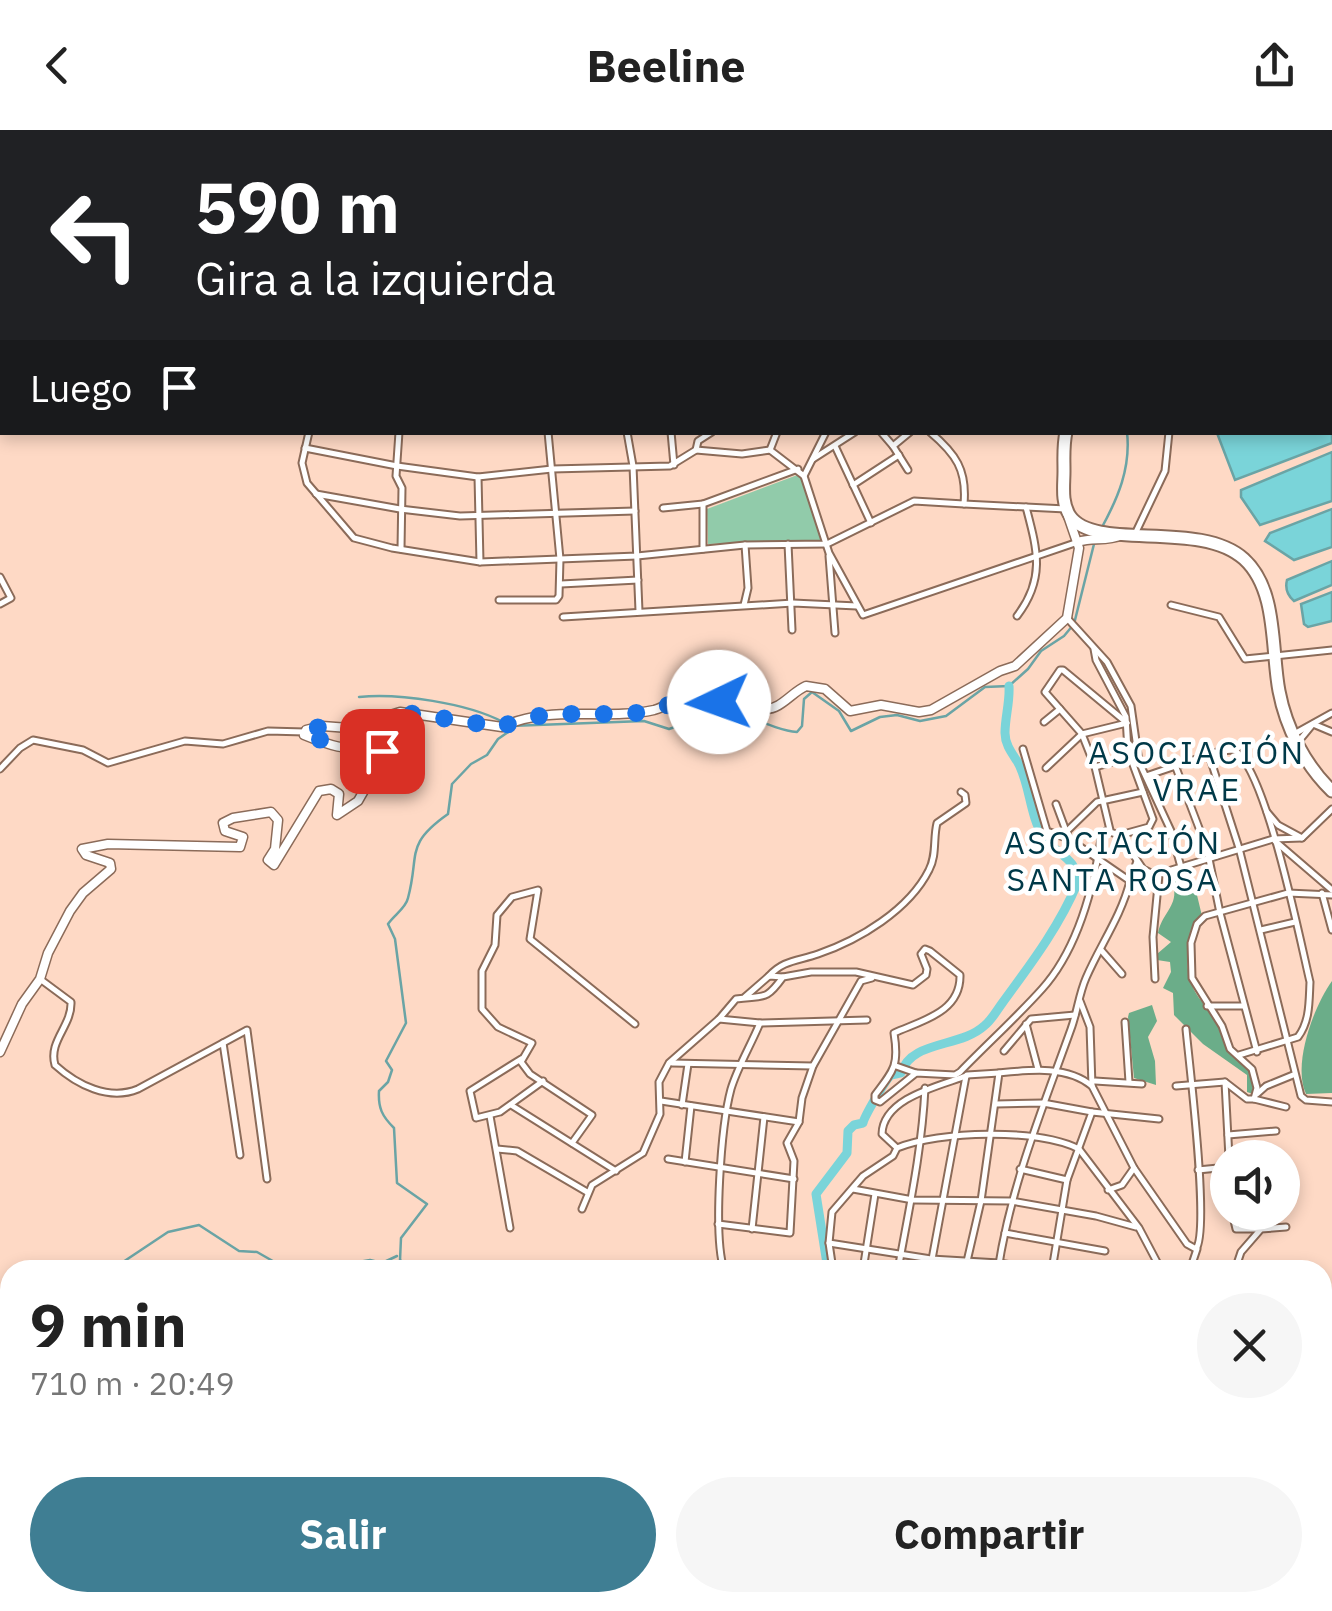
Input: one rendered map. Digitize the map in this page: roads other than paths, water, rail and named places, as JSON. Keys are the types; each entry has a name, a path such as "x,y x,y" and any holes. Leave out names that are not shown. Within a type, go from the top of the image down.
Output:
{"highway":[{"path":"1064,435 1063,494 1067,509 1086,537 1132,533 1203,540 1223,545 1242,558 1261,584 1281,700 1295,739 1314,772 1332,791"}],"street":[{"path":"308,435 304,474 313,493 354,538 480,562 637,556 745,545 828,544 917,500 1067,509"},
{"path":"399,435 396,476 402,488 401,549"},
{"path":"499,600 556,600 560,559 548,435"},
{"path":"627,435 640,611"},
{"path":"671,435 674,465"},
{"path":"696,450 698,441 707,435"},
{"path":"770,450 776,435"},
{"path":"804,476 825,435"},
{"path":"813,459 851,435"},
{"path":"884,435 908,470"},
{"path":"893,446 906,435"},
{"path":"933,435 954,453 962,468 964,504"},
{"path":"1132,533 1165,472 1169,435"},
{"path":"835,446 871,524"},
{"path":"304,448 478,476 674,465 696,450 742,454 770,450 804,476 828,544 834,633"},
{"path":"853,485 899,455"},
{"path":"663,508 703,504 798,469"},
{"path":"478,476 480,562"},
{"path":"313,493 400,509 478,515 635,511"},
{"path":"703,504 703,550"},
{"path":"1017,616 1034,588 1039,555 1026,507"},
{"path":"829,553 863,615 1086,537"},
{"path":"0,769 33,740 83,750 108,763 184,742 223,744 272,731 305,732 322,726 349,728 400,712 508,725 580,712 634,713 697,696 766,709 779,705 806,686 825,689 850,712 881,706 919,712 960,696 982,680 1016,666 1066,618 1086,537"},
{"path":"788,544 792,630"},
{"path":"744,605 748,588 745,545"},
{"path":"0,577 11,598 0,604"},
{"path":"560,584 638,580"},
{"path":"563,617 793,603 858,606"},
{"path":"1172,605 1219,617 1246,659 1332,650"},
{"path":"1066,618 1112,671 1130,706 1139,762 1171,831 1181,867"},
{"path":"1093,646 1126,723 1130,757 1152,811 1152,824 1120,835"},
{"path":"1110,830 1082,734 1046,692 1062,669 1126,723"},
{"path":"1044,722 1060,708"},
{"path":"1295,739 1332,713"},
{"path":"1046,768 1082,734 1126,723"},
{"path":"1313,724 1332,732"},
{"path":"0,1052 70,912 84,893 112,869 110,863 84,854 84,848 108,844 240,847 243,837 225,831 223,823 271,812 278,820 275,849 268,860 274,865 319,791 330,789 339,794 335,812 338,816 358,801 370,780 365,761 383,761 384,753 374,746 360,750 336,747 320,738 308,738 305,732"},
{"path":"1024,749 1044,824 1052,834 1067,836 1130,881"},
{"path":"1146,776 1227,750 1242,755 1251,769 1265,810 1310,982 1308,1010 1304,1030 1288,1042 1239,1055"},
{"path":"1209,755 1254,903 1294,1074 1303,1099 1332,1102"},
{"path":"1095,768 1130,757"},
{"path":"1175,765 1207,849 1257,1052"},
{"path":"744,998 790,960 838,946 898,907 928,872 937,823 966,803 961,792"},
{"path":"1067,836 1096,802 1144,792"},
{"path":"1056,804 1067,836"},
{"path":"1110,830 1120,835 1148,874 1159,875 1273,839 1302,838 1332,809"},
{"path":"1265,810 1278,824 1302,838"},
{"path":"955,1075 982,1052 1052,976 1077,932 1092,893 1102,834 1110,830"},
{"path":"1273,839 1332,892"},
{"path":"999,1260 1020,1170 1084,981 1118,915 1138,860"},
{"path":"1155,979 1153,937 1159,875"},
{"path":"542,1081 490,1116 480,1119 474,1115 470,1090 521,1059 532,1043 493,1023 484,1015 480,1002 482,971 495,945 498,915 516,895 538,890 530,938 635,1024"},
{"path":"1255,1097 1252,1070 1230,1049 1222,1026 1192,978 1189,954 1200,920 1288,893 1332,892"},
{"path":"1322,893 1332,930"},
{"path":"1261,930 1295,922"},
{"path":"769,976 856,972 904,986 921,982 927,969 921,956 925,949 960,975 957,992 932,1019 894,1033 899,1066 874,1094 876,1101 916,1074"},
{"path":"1101,950 1122,974"},
{"path":"582,1209 587,1192 595,1183 643,1153 660,1114 660,1082 669,1062 718,1019 730,1003 772,993 784,977"},
{"path":"718,1224 790,1233 794,1161 787,1143 799,1122 802,1098 814,1066 861,981 875,977"},
{"path":"40,978 71,1002 72,1013 54,1050 56,1065 82,1084 105,1093 130,1092 248,1031 267,1179"},
{"path":"1080,1001 1090,1027 1093,1084 1106,1114 1134,1168 1183,1239 1191,1248 1198,1247"},
{"path":"1207,1006 1245,1006"},
{"path":"1004,1051 1026,1022 1036,1017 1075,1016"},
{"path":"718,1019 760,1023 867,1020"},
{"path":"1026,1022 1038,1069"},
{"path":"1126,1022 1129,1082"},
{"path":"723,1260 718,1224 727,1111 740,1066 760,1023"},
{"path":"1186,1028 1202,1200 1193,1260"},
{"path":"223,1043 240,1155"},
{"path":"521,1059 522,1066 592,1115 572,1144"},
{"path":"669,1062 814,1066"},
{"path":"682,1104 688,1064"},
{"path":"899,1066 916,1074 966,1076 1038,1069 1093,1084 1142,1084"},
{"path":"967,1260 981,1202 999,1074"},
{"path":"1255,1097 1266,1086 1294,1074"},
{"path":"896,1148 882,1134 883,1123 911,1095 966,1076"},
{"path":"931,1259 966,1076"},
{"path":"1225,1082 1228,1140"},
{"path":"1176,1086 1225,1082 1246,1099 1255,1097 1286,1107"},
{"path":"900,1260 914,1200 925,1088"},
{"path":"661,1101 799,1122"},
{"path":"996,1104 1043,1104 1160,1119"},
{"path":"511,1105 616,1171"},
{"path":"685,1162 691,1106"},
{"path":"1054,1260 1067,1180 1092,1112"},
{"path":"490,1116 510,1228"},
{"path":"752,1229 764,1118"},
{"path":"1228,1135 1276,1130"},
{"path":"832,1260 832,1212 863,1176 893,1156 896,1148 921,1138 957,1133 1030,1138 1067,1143 1079,1149 1138,1228 1156,1260"},
{"path":"496,1149 517,1151 587,1192"},
{"path":"668,1160 794,1179"},
{"path":"1108,1190 1122,1185 1134,1168"},
{"path":"1198,1170 1210,1169"},
{"path":"1020,1170 1067,1180"},
{"path":"854,1189 914,1200 1011,1201 1138,1228"},
{"path":"865,1260 875,1194"},
{"path":"1238,1260 1240,1252 1261,1230"},
{"path":"1005,1233 1105,1252"},
{"path":"829,1243 936,1260"}],"water":[{"path":"1218,435 1332,435 1332,443 1235,480"},
{"path":"1332,452 1332,501 1260,525 1241,497 1241,490"},
{"path":"1332,509 1332,547 1294,560 1265,541 1270,533"},
{"path":"1332,561 1332,585 1292,599 1287,580"},
{"path":"1332,592 1332,621 1308,627 1304,624 1301,604"}],"waterway":[{"path":"1101,529 1122,482 1127,435"},
{"path":"510,726 644,721 669,729 681,725 688,709 715,706 797,732 802,726 804,699 812,692 839,711 851,731 880,717 897,715 920,721 946,716 985,687 1009,686 1041,651 1064,636 1074,624 1095,540"},
{"path":"826,1260 816,1194 847,1153 848,1131 863,1123 888,1078 901,1073 915,1055 974,1033 990,1021 1043,945 1077,884 1070,862 1048,843 1038,827 1021,769 1007,744 1009,686"},
{"path":"359,697 433,701 503,722"},
{"path":"400,1260 401,1238 427,1204 397,1183 394,1128 379,1102 379,1091 392,1070 386,1061 406,1023 395,939 388,924 407,902 419,843 448,814 452,784 514,728"},
{"path":"126,1260 168,1232 199,1225 239,1251 257,1252 271,1260"},
{"path":"388,1260 397,1256"}],"district":[{"name":"ASOCIACIÓN VRAE","path":"1197,772"},
{"name":"ASOCIACIÓN SANTA ROSA","path":"1113,862"}]}
